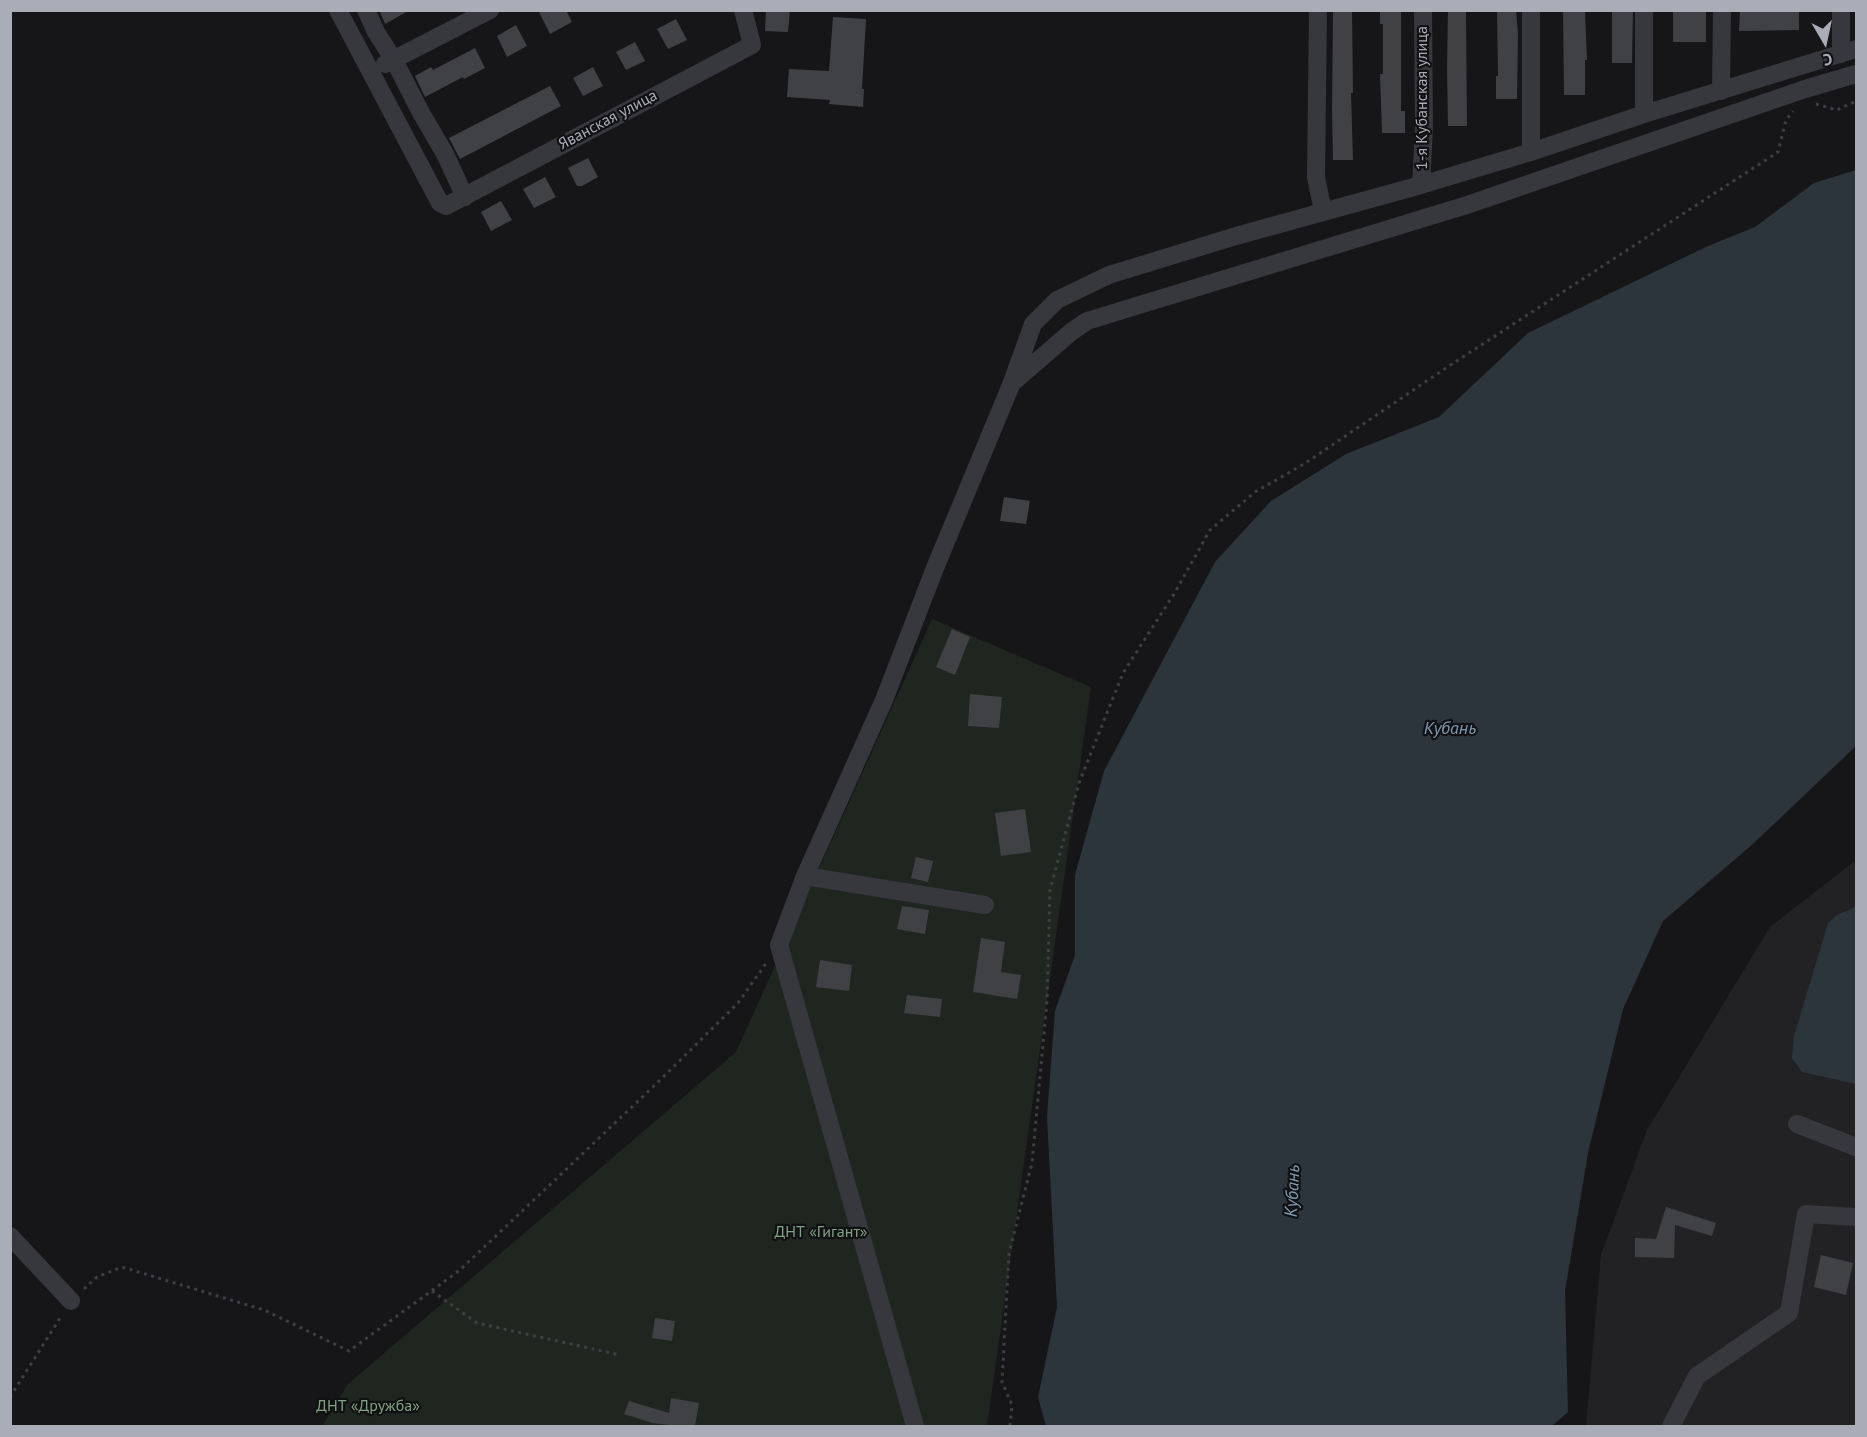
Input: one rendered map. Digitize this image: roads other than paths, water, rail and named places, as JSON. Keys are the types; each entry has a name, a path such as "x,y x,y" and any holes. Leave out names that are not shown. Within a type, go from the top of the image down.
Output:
{"street":[{"path":"338,10 440,203 446,206 465,197 445,154 394,60 376,32 366,10"},
{"path":"370,71 490,10"},
{"name":"Яванская улица","path":"465,197 752,45 743,10"},
{"path":"1318,10 1316,177 1323,211"},
{"name":"1-я Кубанская улица","path":"1421,185 1424,128 1422,10"},
{"path":"1531,10 1531,152"},
{"path":"1644,10 1644,114"},
{"path":"1721,91 1722,10"},
{"path":"915,1426 779,945 805,876 884,700 935,568 1011,385 1033,324 1057,300 1109,275 1531,152 1644,114 1849,52 1841,10"},
{"path":"1011,385 1071,332 1087,321 1467,205 1804,95 1857,74"},
{"path":"805,876 985,905"},
{"path":"1797,1124 1857,1147"},
{"path":"1671,1426 1697,1376 1789,1313 1806,1214 1857,1217"},
{"path":"10,1236 71,1300"}],"water":[{"name":"Кубань","path":"1856,170 1856,746 1754,843 1663,921 1623,1009 1588,1153 1565,1291 1568,1412 1552,1426 1046,1426 1038,1397 1057,1307 1047,1117 1055,1011 1075,955 1075,875 1104,771 1215,562 1271,501 1346,454 1439,417 1528,333 1708,246 1755,227 1814,183"},
{"path":"1856,907 1856,1084 1802,1072 1792,1058 1794,1036 1828,923 1837,915"}],"park label":[{"name":"ДНТ «Гигант»","path":"821,1232"},
{"name":"ДНТ «Дружба»","path":"368,1406"}]}
